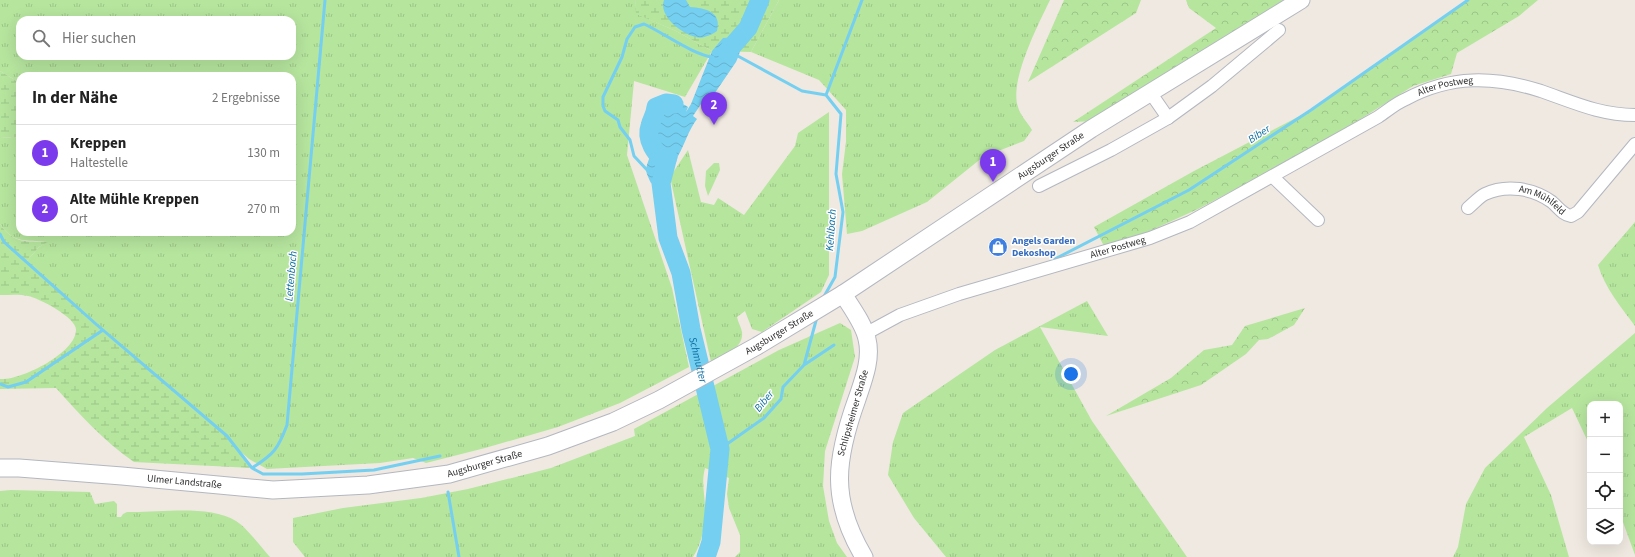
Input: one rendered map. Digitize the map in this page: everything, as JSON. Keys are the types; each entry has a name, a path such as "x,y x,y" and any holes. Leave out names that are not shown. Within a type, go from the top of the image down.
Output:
{"main road":[{"name":"Augsburger Straße","path":"368,485 445,474 499,461 561,442 614,422 683,387 840,296 1150,92 1301,0"},
{"name":"Schlipsheimer Straße","path":"840,296 865,334 868,348 867,364 844,442 840,461 839,490 848,528 864,557"},
{"name":"Ulmer Landstraße","path":"0,468 19,468 122,476 273,490 368,485"}],"street":[{"name":"Augsburger Straße","path":"1039,186 1111,150 1168,118 1212,86 1279,30"},
{"name":"Alter Postweg","path":"865,334 900,315 959,294 1150,238 1190,222 1378,117 1406,98 1438,87 1471,79 1509,82 1541,91 1593,111 1635,115"},
{"path":"1150,92 1168,118"},
{"name":"Am Mühlfeld","path":"1468,208 1484,195 1503,188 1522,189 1537,194 1552,202 1564,215 1571,216 1578,212 1635,144"},
{"path":"1273,176 1318,220"}],"green space":[{"path":"0,0 635,0 637,14 676,31 712,51 685,97 634,81 627,155 672,288 689,367 620,403 558,427 426,463 413,458 380,463 267,469 249,459 26,262 39,247 47,242 21,240 5,231 0,224 0,138 16,137 16,236 296,236 296,72 16,72 16,81 0,71"},
{"path":"635,0 779,0 751,52 712,51 676,31 636,14"},
{"path":"779,0 1050,0 1026,53 1021,68 1016,96 1019,110 1032,130 1024,141 983,157 927,202 862,231 847,234 842,174 846,142 846,110 819,80 751,52"},
{"path":"1064,0 1141,0 1136,13 1028,82"},
{"path":"1186,0 1285,0 1093,121 1073,122 1216,28 1189,8"},
{"path":"1468,0 1538,0 1519,16 1457,53 1451,74 1413,86 1324,142 1198,209 1141,235 1104,246 1094,227 1194,171 1311,110"},
{"path":"0,71 16,81 16,137 0,138"},
{"path":"829,112 829,275 821,292 762,332 752,329 745,311 737,317 742,332 740,343 732,351 711,362 670,177 688,150 701,202 714,205 718,198 744,215 795,146 798,133"},
{"path":"714,163 719,163 720,170 708,196 705,186 706,171"},
{"path":"1635,222 1635,326 1609,289 1598,265"},
{"path":"0,224 10,235 15,238 26,241 48,242 39,247 26,262 227,436 252,468 134,462 102,436 83,418 56,388 0,389 0,379 20,375 33,370 46,364 57,356 67,348 74,339 76,330 75,325 64,314 40,300 25,295 0,295"},
{"path":"1087,301 1108,336 1040,327 1092,421 1187,557 946,557 914,518 888,475 893,442 903,413 995,350"},
{"path":"1305,308 1294,325 1268,339 1259,340 1246,354 1201,385 1106,416 1171,378 1204,350 1232,345 1245,326"},
{"path":"840,323 851,330 855,357 825,451 823,486 829,521 837,543 847,557 735,557 740,552 740,535 729,508 727,494 729,478 705,468 703,479 705,509 704,528 699,546 693,557 305,557 293,542 293,518 343,508 421,498 468,489 551,468 635,436 634,429 779,350"},
{"path":"1635,333 1635,555 1623,522 1623,401 1587,401 1587,440 1572,408 1524,437 1551,495 1569,557 1453,557 1458,547 1466,504 1485,468 1547,408"},
{"path":"0,491 90,492 95,504 114,501 117,504 117,517 121,517 127,512 183,510 225,516 236,521 245,528 270,557 0,557"}],"water":[{"path":"664,0 686,0 690,7 702,8 711,12 717,19 717,31 704,37 696,37 684,32 672,23 664,12"},
{"path":"743,34 739,55 736,62 706,106 701,104 693,116 697,119 691,128 670,172 667,182 657,186 651,183 646,172 646,167 662,117 672,105 679,104 688,107 686,112 691,104 712,51 723,38 737,37"}],"waterway":[{"name":"Lettenbach","path":"252,468 270,455 281,440 287,425 325,0"},
{"name":"Schmutter","path":"727,52 748,28 760,0"},
{"name":"Kehlbach","path":"822,300 835,277 843,212 836,174 841,114 826,95 862,0"},
{"name":"Biber","path":"1051,261 1189,190 1311,110 1468,0"},
{"path":"649,172 634,156 630,140 620,127 618,120 605,111 603,106 603,97 622,57 627,39 635,27 644,24 697,53 713,57"},
{"name":"Kehlbach","path":"736,55 802,91 826,95"},
{"name":"Schmutter","path":"668,157 665,163 658,155 650,141 649,131 656,107 666,103 674,104"},
{"name":"Schmutter","path":"667,160 661,183 668,238 681,273 691,329 720,449 711,542 706,557"},
{"name":"Lettenbach","path":"0,234 4,242 97,325 227,436 252,468 263,474 302,474 374,470 440,456"},
{"name":"Kehlbach","path":"804,365 817,317"},
{"path":"0,384 8,387 26,382 103,330"},
{"name":"Biber","path":"720,449 764,418 781,399 783,387 804,365 834,345"},
{"name":"Lettenbach","path":"448,492 459,557"}],"place":[{"name":"Alte Mühle Kreppen","path":"714,125"},
{"name":"Kreppen","path":"993,182"},
{"name":"Angels Garden Dekoshop","path":"998,247"}]}
